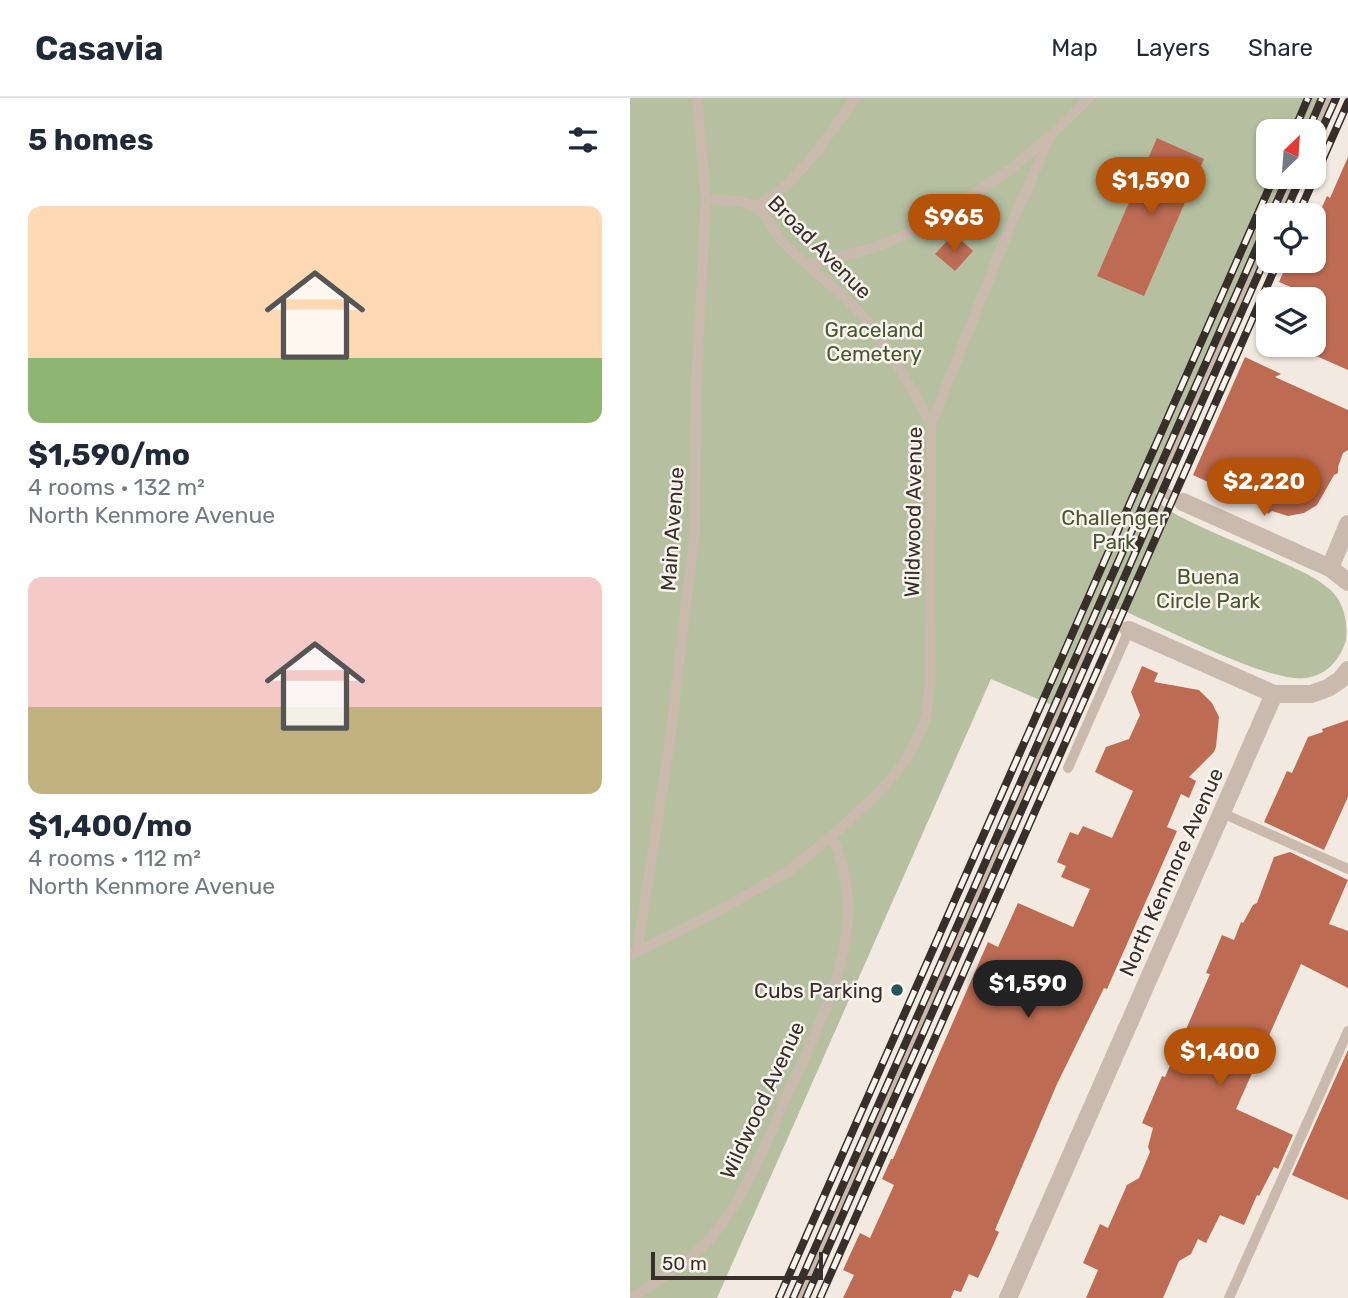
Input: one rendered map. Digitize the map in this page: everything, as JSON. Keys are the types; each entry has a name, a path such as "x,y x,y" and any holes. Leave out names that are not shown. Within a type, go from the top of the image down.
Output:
{"street":[{"path":"1183,502 1330,568 1348,582"},
{"path":"1330,568 1348,524"},
{"path":"1129,630 1274,694 1311,694 1328,688 1348,670"},
{"name":"North Kenmore Avenue","path":"1008,1298 1274,694"}],"lane":[{"name":"Main Avenue","path":"633,954 669,747 695,531 696,389 706,199 697,98"},
{"path":"756,207 787,185 814,155 856,98"},
{"path":"807,265 873,248 926,226 1012,169 1089,98"},
{"path":"1324,119 1333,98"},
{"name":"Wildwood Avenue","path":"633,954 786,873 832,836 896,776 909,756 925,721 930,685 931,424 1007,232 1051,135"},
{"name":"Broad Avenue","path":"706,199 740,201 756,207 779,237 856,309 900,369 931,424"},
{"path":"1183,502 1165,492 1161,480 1256,272"},
{"path":"802,1298 1097,629 1107,622 1129,630 1068,768"},
{"path":"1222,813 1348,869"},
{"name":"Wildwood Avenue","path":"633,1298 678,1266 718,1229 753,1173 831,998 848,919 847,885 832,836"},
{"path":"1229,1298 1348,1031"}],"green space":[{"name":"Graceland Cemetery","path":"630,98 1330,98 1320,119 1256,119 1256,189 1290,189 1283,203 1256,203 1256,266 1156,493 1157,499 1166,509 1301,571 1328,588 1338,599 1345,619 1346,640 1340,654 1332,665 1320,674 1291,678 1246,665 1128,613 1111,609 1092,638 1061,709 991,679 717,1298 630,1298"}],"building":[{"path":"1157,138 1204,159 1144,296 1097,276"},
{"path":"1348,157 1348,370 1319,357 1326,357 1326,287 1291,287 1279,282 1283,273 1326,273 1326,203 1324,203 1327,196 1330,198"},
{"path":"960,239 973,251 955,271 935,254 947,241 953,247"},
{"path":"1245,357 1281,374 1275,377 1348,410 1348,450 1343,453 1338,473 1334,475 1317,505 1304,513 1288,516 1272,511 1268,514 1263,507 1193,475"},
{"path":"1142,666 1158,673 1154,682 1199,690 1212,703 1219,717 1216,747 1189,777 1196,781 1189,798 1181,794 1167,827 1177,831 1107,989 1104,988 1057,1084 995,1230 999,1232 978,1278 969,1274 961,1292 954,1290 951,1298 843,1298 854,1275 843,1270 860,1233 870,1238 894,1185 882,1179 988,942 998,947 1018,903 1073,927 1090,889 1061,877 1066,866 1057,862 1070,832 1078,835 1083,826 1112,838 1133,791 1095,772 1106,747 1129,739 1140,715 1131,692"},
{"path":"1348,720 1348,797 1324,850 1264,822 1287,771 1292,773 1308,737"},
{"path":"1290,852 1348,880 1329,924 1348,931 1348,988 1301,964 1236,1109 1293,1135 1278,1169 1274,1167 1259,1196 1257,1195 1244,1225 1220,1215 1206,1243 1198,1239 1191,1254 1179,1261 1163,1298 1086,1298 1098,1270 1083,1263 1100,1224 1108,1228 1127,1185 1139,1178 1150,1152 1148,1147 1153,1128 1142,1123 1210,974 1206,973 1222,935 1234,940 1241,922 1243,923 1253,905 1257,903 1274,857"},
{"path":"1348,1050 1348,1200 1292,1175"}],"railway":[{"path":"1299,119 1308,98"},
{"path":"1313,119 1322,98"},
{"path":"1326,120 1336,98"},
{"path":"1303,203 1348,102"},
{"path":"779,1298 1269,189"},
{"path":"1276,203 1283,189"},
{"path":"1289,203 1296,189"},
{"path":"793,1298 1256,249"},
{"path":"806,1298 1259,273"},
{"path":"820,1298 1273,273"}],"place":[{"name":"Cubs Parking","path":"897,990"}],"park label":[{"name":"Challenger Park","path":"1114,529"},
{"name":"Buena Circle Park","path":"1208,588"}]}
